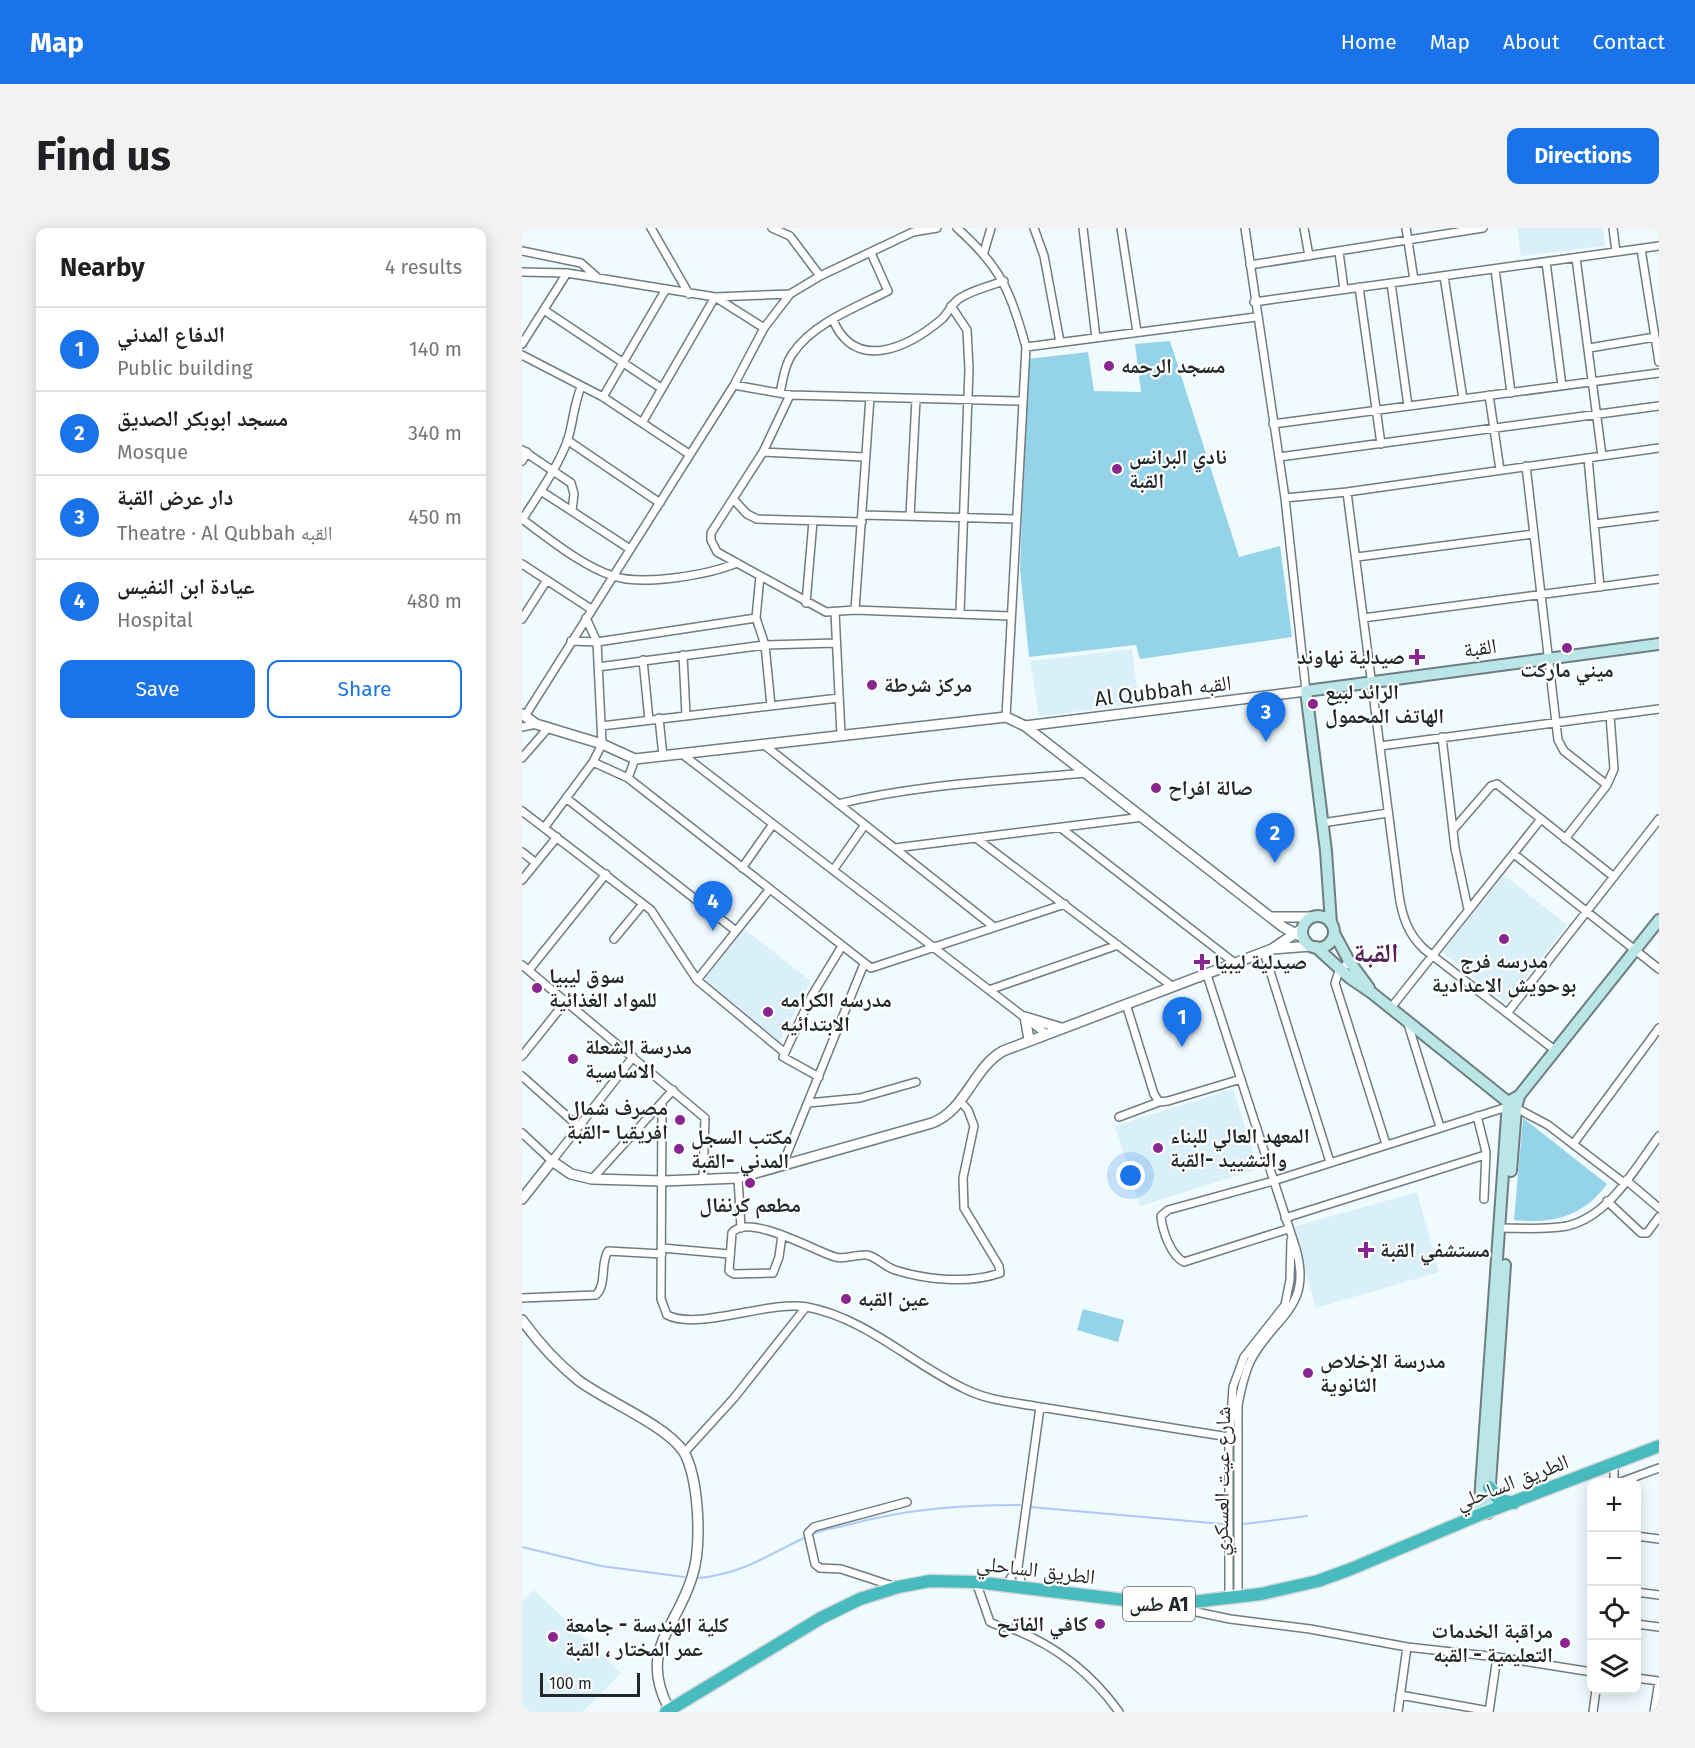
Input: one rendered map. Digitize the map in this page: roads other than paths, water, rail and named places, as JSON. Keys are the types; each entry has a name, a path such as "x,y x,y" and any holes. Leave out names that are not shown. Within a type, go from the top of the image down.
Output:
{"highway":[{"name":"الطريق الساحلي","path":"668,1710 821,1618 860,1599 898,1587 930,1581 976,1582 1166,1605 1234,1597 1318,1581 1659,1446"},
{"path":"1489,1487 1499,1500 1515,1503"}],"main road":[{"name":"القبة","path":"1306,691 1659,645"},
{"path":"1305,939 1330,942 1333,928 1306,691"},
{"path":"1305,939 1313,917 1324,917 1333,928 1349,961 1372,993"},
{"path":"1484,1514 1489,1487 1510,1106 1659,920"},
{"path":"1305,939 1341,971 1372,993 1510,1106"},
{"path":"1484,1514 1504,1228"}],"street":[{"path":"651,228 689,294"},
{"path":"772,228 790,236 820,276"},
{"path":"937,228 914,232 820,276 790,294 764,328 734,385 523,715 536,724 602,744 634,759 1006,717 1025,726 1272,917 1305,939"},
{"path":"957,228 984,252 1004,281 1015,306 1026,347 1006,717"},
{"path":"984,252 991,228"},
{"path":"1034,228 1044,256 1060,342"},
{"path":"1083,228 1096,338"},
{"path":"1121,228 1137,332"},
{"path":"1251,228 1245,228 1256,317 1285,498 1306,691"},
{"path":"1304,228 1309,256"},
{"path":"1406,228 1414,280"},
{"path":"1439,228 1440,237"},
{"path":"1250,265 1440,237 1484,228"},
{"path":"1612,228 1616,252"},
{"path":"1254,302 1659,246"},
{"path":"1641,249 1659,362"},
{"path":"522,251 581,263 598,278"},
{"path":"1339,252 1344,289"},
{"path":"780,393 784,372 794,351 854,306 888,291 871,253"},
{"path":"1576,258 1602,456"},
{"path":"1546,262 1562,386"},
{"path":"1495,269 1511,393"},
{"path":"522,272 567,273 715,297 790,294"},
{"path":"522,344 567,273"},
{"path":"1444,276 1463,399"},
{"path":"833,320 845,339 872,351 885,351 906,343 937,322 961,297 1004,281"},
{"path":"1391,283 1408,406"},
{"path":"1359,287 1381,444"},
{"path":"603,397 666,289"},
{"path":"715,297 764,328"},
{"path":"642,423 715,297"},
{"path":"951,306 967,330 969,399 962,518 960,613"},
{"path":"544,310 661,388"},
{"path":"1026,347 1256,317"},
{"path":"1589,348 1655,337"},
{"path":"522,355 603,397 689,454"},
{"path":"1273,424 1659,373"},
{"path":"734,385 790,395 1022,401"},
{"path":"581,387 573,408 567,440 541,491 522,520 569,552 613,576 636,579 678,576 721,570 736,563"},
{"path":"790,395 764,452 711,533 711,540 717,552 817,610 1010,616"},
{"path":"1489,395 1500,471"},
{"path":"855,610 870,397"},
{"path":"910,516 916,399"},
{"path":"1279,457 1494,430 1659,406"},
{"path":"567,440 660,503"},
{"path":"1285,498 1347,492 1659,448"},
{"path":"522,461 524,451 553,469 573,487 572,511"},
{"path":"764,452 864,457"},
{"path":"1588,458 1600,587"},
{"path":"1526,466 1540,594 1561,746 1607,785"},
{"path":"541,491 630,549"},
{"path":"1347,492 1401,908 1416,941 1432,956 1556,1051"},
{"path":"734,500 740,508 758,519 813,521 910,516 1016,519"},
{"path":"1594,524 1659,516"},
{"path":"806,603 813,521"},
{"path":"1357,557 1534,534"},
{"path":"522,564 591,609"},
{"path":"760,576 756,618 765,645 771,706"},
{"path":"1364,618 1659,579"},
{"path":"522,619 547,580"},
{"path":"835,612 841,735"},
{"path":"544,828 593,762 602,744 597,642 586,618"},
{"path":"571,641 597,642 756,618"},
{"path":"598,667 765,645 836,643"},
{"path":"683,655 686,715"},
{"path":"643,660 649,720"},
{"name":"Al Qubbah القبه","path":"1025,726 1306,691"},
{"path":"601,726 839,698"},
{"path":"1380,746 1659,709"},
{"path":"1565,839 1607,785 1615,762 1610,715"},
{"path":"658,718 663,756"},
{"path":"522,727 536,724"},
{"path":"522,758 548,728"},
{"path":"1442,737 1453,830 1468,909"},
{"path":"763,744 994,927"},
{"path":"682,754 1045,1033"},
{"path":"628,778 634,759"},
{"path":"593,762 628,778 864,964 875,968 1065,904"},
{"path":"838,804 968,785 1085,773"},
{"path":"1453,830 1494,785 1499,785 1614,877"},
{"path":"566,798 736,931"},
{"path":"522,811 643,904 660,920 697,980 785,1053"},
{"path":"1322,824 1388,813"},
{"path":"895,848 1143,817"},
{"path":"1390,1009 1540,819"},
{"path":"1508,1012 1659,819"},
{"path":"742,868 773,824"},
{"path":"834,869 864,826"},
{"path":"1061,828 1236,964"},
{"path":"522,880 557,837"},
{"path":"976,838 1173,987"},
{"path":"522,852 536,862"},
{"path":"1514,854 1659,969"},
{"path":"529,970 606,874"},
{"path":"697,980 769,890"},
{"path":"614,939 643,904"},
{"path":"1272,917 1313,917"},
{"path":"522,1133 552,1161 571,1174 592,1179 663,1181 738,1178 932,1123 949,1114 995,1055 1045,1033 1305,939"},
{"path":"1268,951 1305,939"},
{"path":"989,990 1118,945"},
{"path":"819,1077 783,1057 811,997 842,946"},
{"path":"1268,951 1330,1162"},
{"path":"1349,961 1335,983 1386,1144"},
{"path":"782,1166 864,964"},
{"path":"522,965 706,1120 703,1180"},
{"name":"شارع عيت العسكري","path":"1207,975 1291,1240 1289,1293 1278,1315 1244,1357 1233,1387 1234,1597"},
{"path":"523,1052 566,1001"},
{"path":"1126,1004 1154,1094 1159,1102"},
{"path":"1025,1017 1061,1028"},
{"path":"1025,1017 1029,1039"},
{"path":"1408,1024 1440,1127"},
{"path":"1574,1143 1659,1028"},
{"path":"522,1199 633,1057"},
{"path":"522,1076 578,1126"},
{"path":"1119,1117 1159,1102 1241,1078"},
{"path":"808,1103 860,1098 916,1082"},
{"path":"592,1179 673,1090"},
{"path":"782,1234 776,1269 770,1274 730,1273 728,1268 733,1230 741,1228 768,1229 782,1234 835,1257 867,1255 888,1267 907,1273 953,1279 1000,1273 999,1266 964,1208 963,1178 974,1126 968,1110 960,1101"},
{"path":"662,1103 661,1304 667,1315 675,1319 790,1306 806,1307 852,1323 967,1390 1003,1402 1229,1437"},
{"path":"1288,1229 1184,1262 1179,1260 1164,1231 1161,1216 1165,1212 1273,1181 1510,1106 1574,1143 1659,1208"},
{"path":"1477,1116 1485,1155 1484,1199"},
{"path":"1504,1228 1568,1225 1596,1212 1625,1182 1659,1137"},
{"path":"1285,1218 1485,1155"},
{"path":"738,1178 741,1228"},
{"path":"1607,1202 1641,1233 1647,1233 1659,1216"},
{"path":"522,1298 596,1295 601,1288 604,1260 609,1251 729,1254"},
{"path":"684,1453 734,1398 806,1307"},
{"path":"522,1320 544,1348 578,1380 653,1426 684,1453 691,1469 697,1504 696,1558 693,1576 666,1631 656,1668 668,1710"},
{"name":"شارع عيت العسكري","path":"1234,1405 1229,1437 1234,1597"},
{"path":"1022,1587 1018,1567 1040,1407"},
{"path":"1614,1464 1614,1478"},
{"path":"1632,1478 1659,1468"},
{"path":"898,1587 841,1569 820,1568 815,1564 808,1533 814,1527 907,1502"},
{"path":"1641,1537 1659,1539"},
{"path":"1006,1585 1018,1567"},
{"path":"976,1582 990,1622 1014,1630 1070,1660 1096,1682 1119,1712"},
{"path":"1641,1593 1659,1595"},
{"path":"1166,1605 1230,1619 1310,1629 1407,1647 1587,1668"},
{"path":"1641,1625 1659,1627"},
{"path":"1398,1712 1407,1647"},
{"path":"1400,1695 1489,1711 1497,1657"},
{"path":"1641,1679 1659,1681 1654,1712"},
{"path":"1593,1712 1595,1694"}],"waterway":[{"path":"698,1578 729,1572 757,1562 816,1532 890,1515 933,1509 1020,1505"},
{"path":"1030,1507 1223,1524"},
{"path":"1244,1524 1307,1516"},
{"path":"522,1547 601,1566 684,1577"}],"place":[{"name":"مسجد الرحمه","path":"1109,366"},
{"name":"نادي البرانس القبة","path":"1117,469"},
{"name":"ميني ماركت","path":"1567,648"},
{"name":"صيدلية نهاوند","path":"1417,657"},
{"name":"مركز شرطة","path":"872,685"},
{"name":"الرائد لبيع الهاتف المحمول","path":"1313,704"},
{"name":"دار عرض القبة","path":"1266,742"},
{"name":"صالة افراح","path":"1156,788"},
{"name":"مسجد ابوبكر الصديق","path":"1275,863"},
{"name":"عيادة ابن النفيس","path":"713,931"},
{"name":"مدرسه فرج بوحويش الاعدادية","path":"1504,939"},
{"name":"صيدلية ليبيا","path":"1202,962"},
{"name":"سوق ليبيا للمواد الغذائية","path":"537,988"},
{"name":"مدرسه الكرامه الابتدائيه","path":"768,1012"},
{"name":"الدفاع المدني","path":"1182,1047"},
{"name":"مدرسة الشعلة الاساسية","path":"573,1059"},
{"name":"مصرف شمال افريقيا -القبة","path":"680,1120"},
{"name":"المعهد العالي للبناء والتشييد -القبة","path":"1158,1148"},
{"name":"مكتب السجل المدني -القبة","path":"679,1149"},
{"name":"مطعم كرنفال","path":"750,1183"},
{"name":"مستشفي القبة","path":"1366,1250"},
{"name":"عين القبه","path":"846,1299"},
{"name":"مدرسة الإخلاص الثانوية","path":"1308,1373"},
{"name":"كافي الفاتح","path":"1100,1624"},
{"name":"كلية الهندسة - جامعة عمر المختار ، القبة","path":"553,1637"},
{"name":"مراقبة الخدمات التعليمية - القبه","path":"1565,1643"}],"district":[{"name":"القبة","path":"1376,953"}]}
